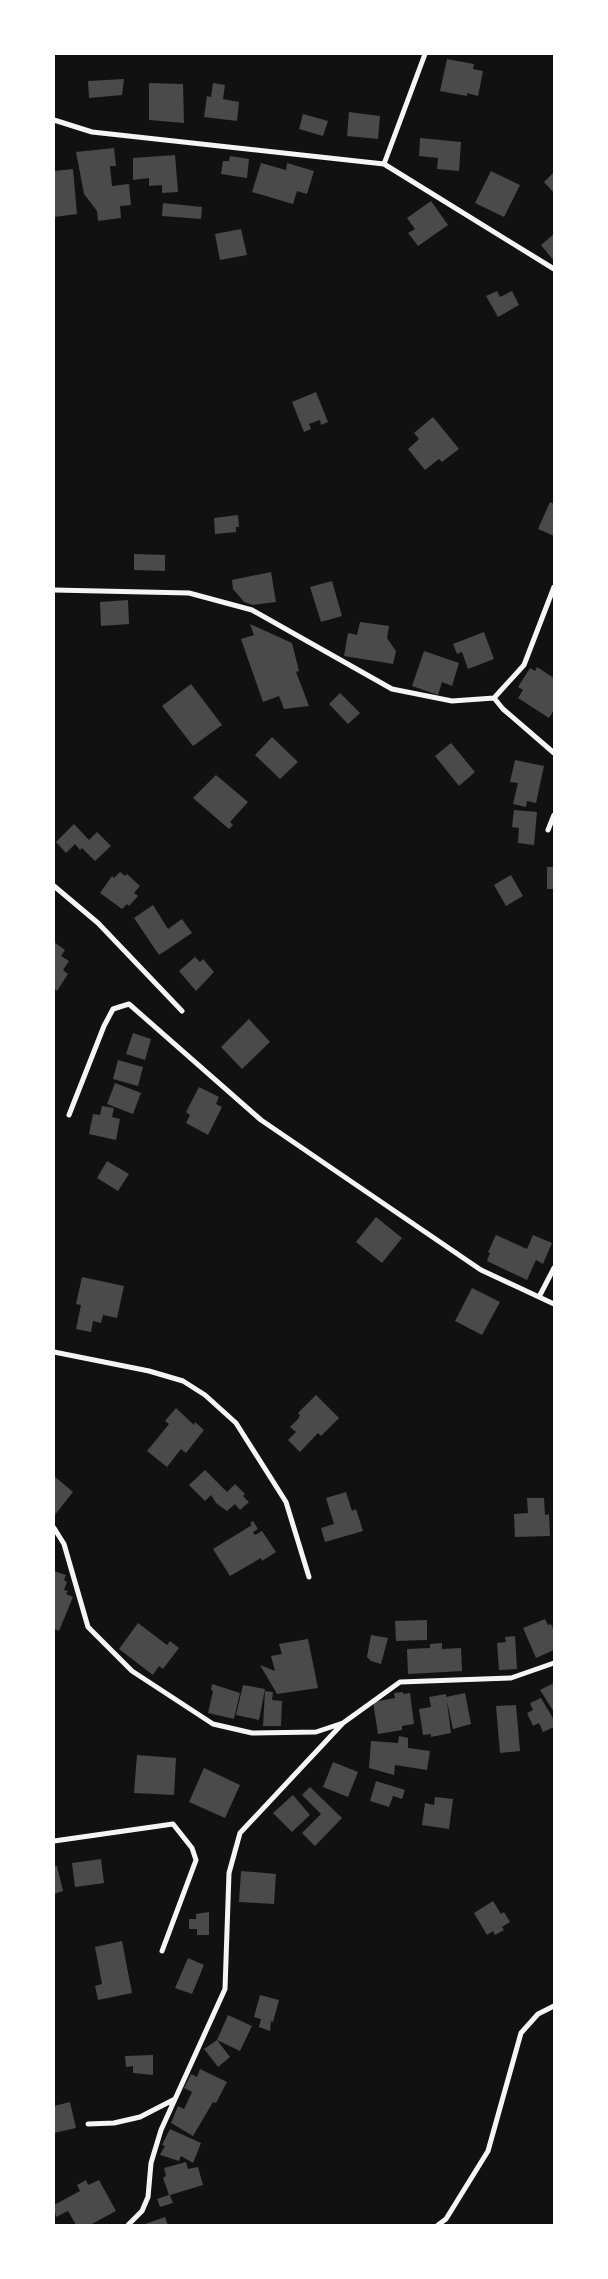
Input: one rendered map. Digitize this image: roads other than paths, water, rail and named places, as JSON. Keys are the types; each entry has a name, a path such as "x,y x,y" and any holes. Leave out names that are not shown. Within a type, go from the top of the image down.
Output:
{"street":[{"path":"384,164 425,54"},
{"path":"54,120 92,132 384,164 554,269"},
{"path":"54,590 189,592 252,610 392,689 452,701 494,698 524,665 554,587"},
{"path":"494,698 502,709 554,753"},
{"path":"548,830 554,815"},
{"path":"54,886 98,922 182,1011"},
{"path":"69,1115 104,1026 113,1009 129,1004 261,1120 481,1270 554,1304"},
{"path":"539,1297 554,1268"},
{"path":"54,1352 150,1371 183,1381 205,1394 236,1423 286,1502 309,1577"},
{"path":"54,1528 64,1544 88,1627 132,1671 213,1724 252,1734 316,1732 343,1723"},
{"path":"128,2225 142,2211 148,2197 151,2163 161,2130 225,1989 229,1872 240,1833 343,1723 400,1682 511,1678 554,1663"},
{"path":"54,1841 172,1824 192,1848 196,1860 162,1951"},
{"path":"438,2225 446,2219 488,2150 521,2033 538,2014 554,2006"},
{"path":"88,2124 114,2123 140,2117 176,2099"}]}
